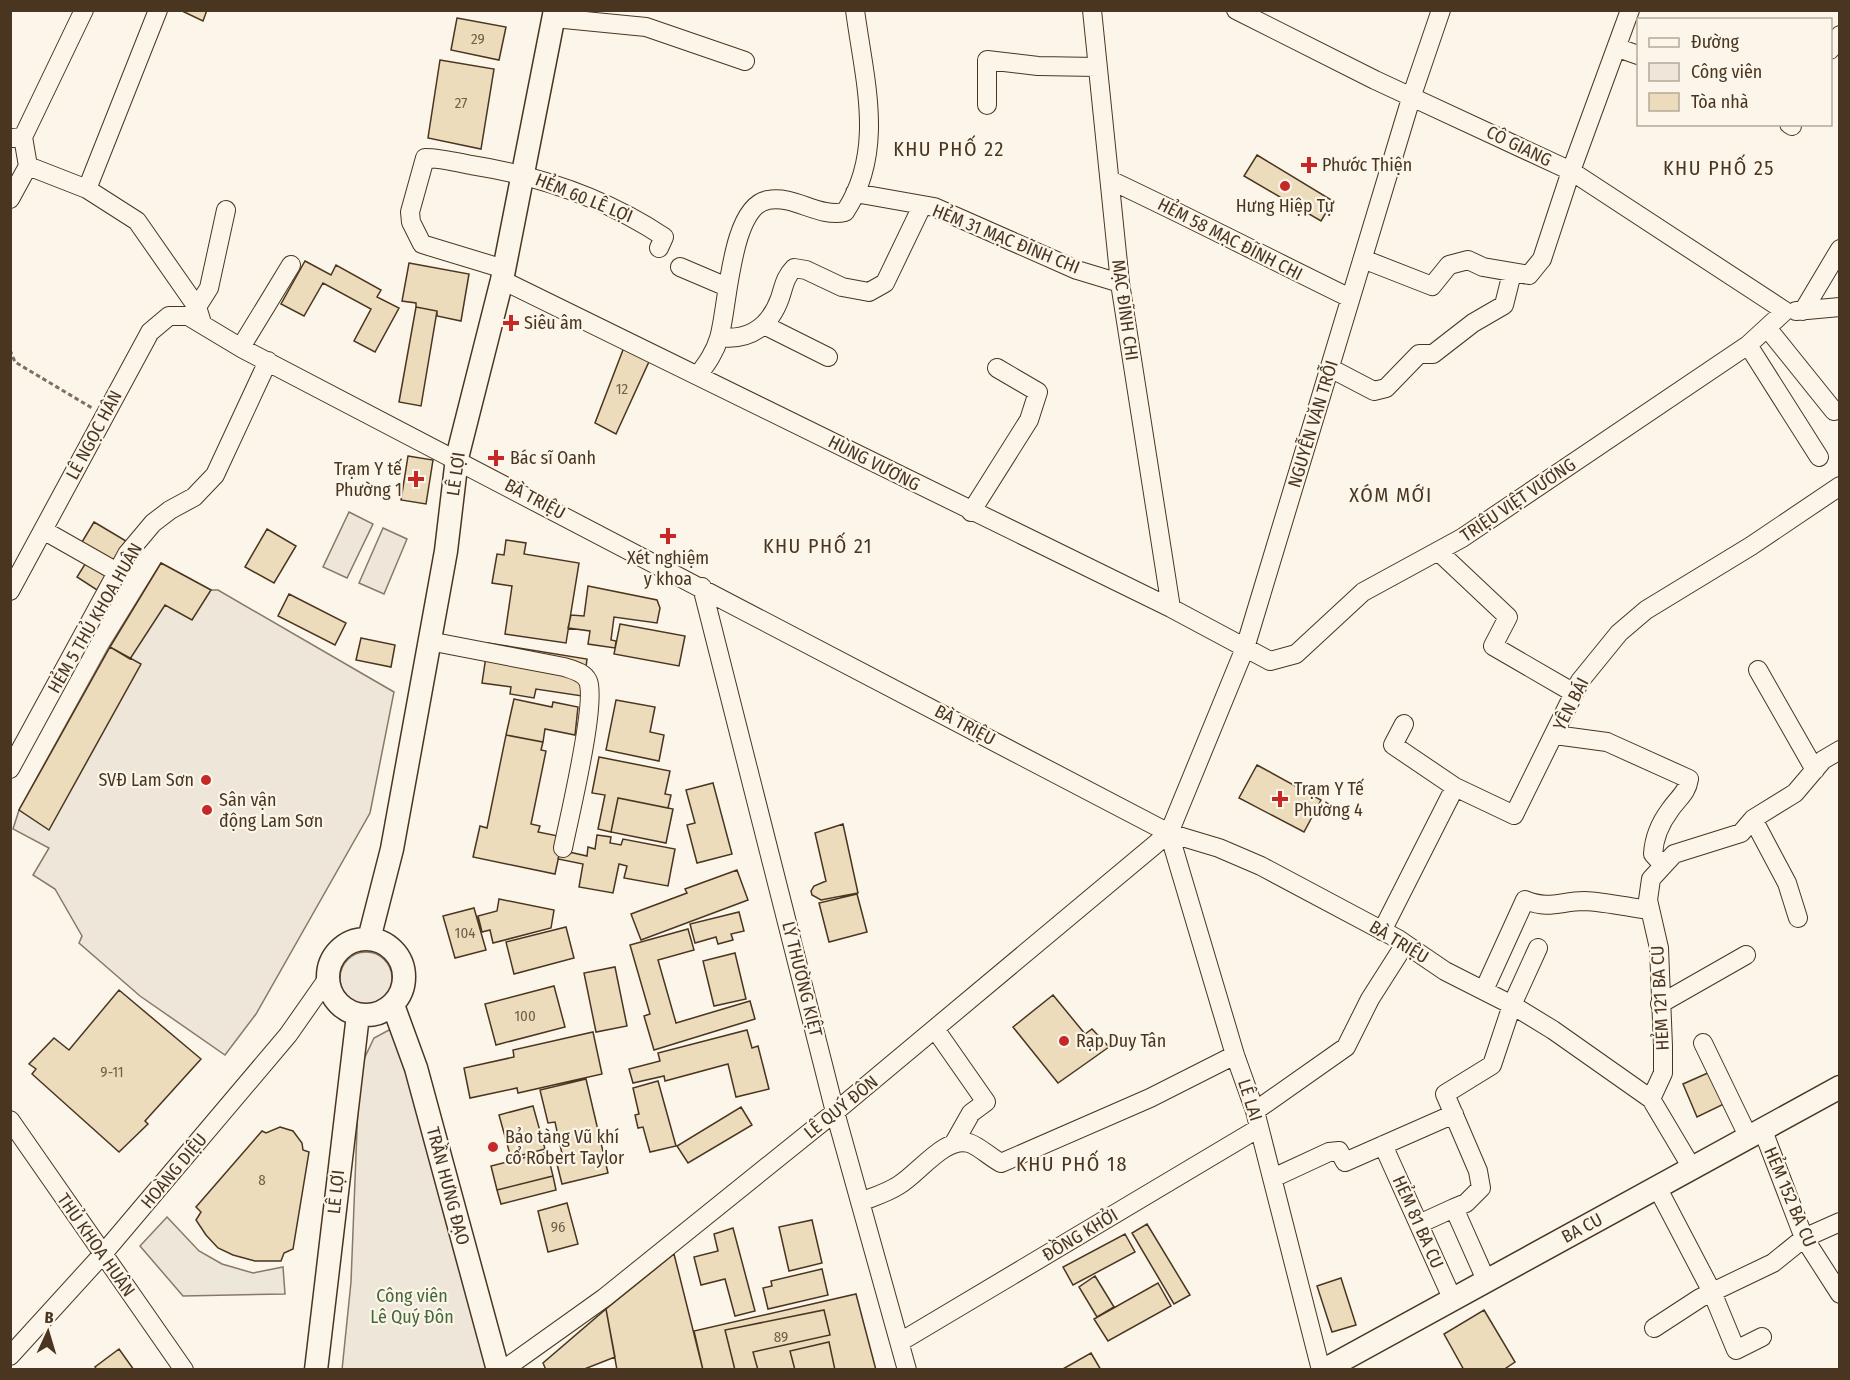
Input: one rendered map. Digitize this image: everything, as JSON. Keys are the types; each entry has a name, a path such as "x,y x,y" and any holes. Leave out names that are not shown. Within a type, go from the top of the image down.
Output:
{"main road":[{"name":"LÊ LỢI","path":"369,939 392,849 446,551 457,458 503,275 554,14"},
{"path":"369,939 392,949 404,970 401,994 393,1005 370,1016 358,1015 336,1001 328,978 330,965 340,950 356,940 369,939"},
{"name":"TRẦN HƯNG ĐẠO","path":"393,1005 416,1068 498,1370"},
{"name":"LÊ LỢI","path":"316,1370 358,1015"},
{"name":"BA CU","path":"1322,1370 1839,1087"}],"street":[{"path":"84,10 16,137 28,166 87,189 137,221 199,315"},
{"path":"87,189 158,10"},
{"path":"699,374 720,337 727,287 738,240 749,214 759,203 770,199 826,214 835,214 845,212 855,193 868,155 871,124 855,10"},
{"name":"MẠC ĐĨNH CHI","path":"1092,10 1120,283 1171,608"},
{"name":"NGUYỄN VĂN TRỖI","path":"1169,832 1245,648 1412,95 1441,10"},
{"path":"1364,260 1432,286 1449,265 1468,260 1483,267 1529,274 1542,259 1571,171 1618,48 1630,10"},
{"name":"CÔ GIANG","path":"1244,12 1375,80 1412,95 1571,171 1794,311"},
{"path":"554,14 646,27 744,61"},
{"path":"1618,48 1637,55"},
{"path":"987,105 987,60 1038,66 1097,67"},
{"name":"HÙNG VƯƠNG","path":"523,173 431,158 423,161 410,212 411,222 422,244 503,275 971,512 1171,608 1245,648"},
{"path":"10,199 28,166"},
{"name":"HẺM 60 LÊ LỢI","path":"523,173 628,213 664,237 659,248"},
{"name":"HẺM 58 MẠC ĐĨNH CHI","path":"1110,180 1159,201 1350,298"},
{"name":"HẺM 31 MẠC ĐĨNH CHI","path":"855,193 934,207 1077,270 1120,283"},
{"path":"720,337 732,339 747,336 766,326 779,301 787,275 794,268 806,270 842,287 869,292 885,283 922,206"},
{"path":"199,315 209,288 226,210"},
{"name":"TRIỆU VIỆT VƯƠNG","path":"1245,648 1270,661 1296,654 1363,592 1439,552 1748,345 1794,311 1839,249"},
{"path":"242,347 291,265"},
{"path":"680,267 727,287"},
{"path":"1330,368 1374,391 1386,388 1419,354 1433,354 1473,324 1504,305 1512,273"},
{"path":"1794,311 1839,306"},
{"name":"LÊ NGỌC HÂN","path":"10,591 150,332 169,315 199,315"},
{"name":"BÀ TRIỆU","path":"199,315 242,347 268,361 1169,832 1219,848 1261,866 1382,931 1445,970 1512,1005 1554,1030 1651,1100 1692,1168"},
{"path":"766,326 828,357"},
{"path":"1768,329 1834,411"},
{"path":"1748,345 1820,457"},
{"name":"HẺM 5 THỦ KHOA HUÂN","path":"10,769 127,554 153,523 170,510 194,497 214,475 268,361"},
{"path":"971,512 1029,420 1038,392 997,368"},
{"name":"YÊN BÁI","path":"1455,787 1514,816 1580,681 1619,633 1646,610 1751,546 1839,486"},
{"path":"43,530 117,572"},
{"path":"1439,552 1508,617 1493,646 1574,693"},
{"name":"LÝ THƯỜNG KIỆT","path":"702,587 835,1112 907,1370"},
{"path":"429,641 564,667 584,675 588,682 589,708 563,848"},
{"path":"1758,669 1815,770"},
{"path":"1382,931 1455,787 1393,745 1404,724"},
{"path":"1555,735 1607,742 1689,779 1687,791 1669,811 1654,841 1653,854 1663,865 1674,854 1741,834 1753,819 1795,793 1823,760 1839,750"},
{"path":"1753,819 1787,883 1798,918"},
{"name":"LÊ QUÝ ĐÔN","path":"503,1370 604,1298 835,1112 1169,832"},
{"name":"LÊ LAI","path":"1169,832 1235,1055 1257,1120 1322,1370"},
{"name":"HẺM 121 BA CU","path":"1651,1100 1663,1073 1659,948 1649,910 1651,879 1663,865"},
{"path":"1484,990 1525,900 1540,906 1580,901 1608,902 1649,910"},
{"name":"ĐỒNG KHỞI","path":"900,1342 1257,1120 1346,1047 1370,999 1405,944"},
{"path":"1419,1224 1466,1203 1481,1188 1478,1171 1445,1094 1492,1065 1512,1005 1538,948"},
{"path":"1660,1004 1746,955"},
{"name":"HOÀNG DIỆU","path":"10,1356 102,1255 288,1035 328,978"},
{"path":"935,1029 986,1102 971,1113 954,1143"},
{"name":"HẺM 152 BA CU","path":"1703,1042 1755,1132 1804,1238 1839,1294"},
{"path":"860,1202 897,1186 924,1167 936,1152 954,1143 970,1143 1001,1163 1150,1098 1235,1055"},
{"path":"1273,1178 1329,1152 1339,1151 1345,1162 1454,1114"},
{"name":"THỦ KHOA HUÂN","path":"10,1120 184,1370"},
{"name":"HẺM 81 BA CU","path":"1383,1145 1452,1299"},
{"path":"1658,1187 1712,1292 1736,1350 1762,1337"},
{"path":"1454,1208 1486,1280"},
{"path":"1654,1328 1712,1292 1773,1263 1804,1238 1839,1222"}],"path":[{"path":"10,350 15,362 105,415"}],"green space":[{"path":"349,512 373,524 347,578 323,567"},
{"path":"383,528 407,539 384,594 359,583"},
{"name":"SVĐ Lam Sơn","path":"161,563 211,590 218,590 394,692 370,813 256,1014 225,1055 140,996 79,943 82,936 55,889 33,875 49,848 13,829 19,810 109,647"},
{"path":"361,952 371,952 385,959 392,978 385,997 371,1004 361,1004 351,1000 344,993 340,983 340,973 344,963 351,956"},
{"name":"Công viên Lê Quý Đôn","path":"389,1030 395,1030 488,1369 342,1370 351,1282 358,1104 364,1059 374,1038"}],"shaded area":[{"path":"167,1217 199,1251 222,1264 253,1273 283,1267 285,1294 183,1296 140,1246"}],"building":[{"path":"180,10 207,10 203,21"},
{"path":"457,18 506,27 499,60 451,50"},
{"path":"440,60 494,69 481,149 428,138"},
{"name":"Hưng Hiệp Tự","path":"1257,155 1333,201 1321,221 1244,176"},
{"path":"305,261 331,275 336,265 381,290 377,297 399,308 375,352 354,341 371,309 323,283 304,316 281,304"},
{"path":"409,263 469,274 461,321 437,316 437,311 416,307 416,303 402,301"},
{"path":"416,307 437,311 421,406 399,402"},
{"path":"626,342 652,355 616,434 595,423"},
{"path":"408,456 433,460 426,504 401,500"},
{"path":"94,522 126,541 113,561 82,542"},
{"path":"267,529 296,546 274,583 245,567"},
{"path":"506,540 526,543 524,554 579,563 566,643 505,634 512,586 492,583 497,554 504,555"},
{"path":"87,561 107,573 97,590 77,577"},
{"path":"161,563 211,590 192,620 165,605 130,659 110,647"},
{"path":"588,586 657,600 660,608 657,623 614,617 611,640 616,641 615,648 588,644 590,631 568,628 571,615 584,616"},
{"path":"289,594 346,623 335,645 278,616"},
{"path":"620,624 685,636 679,666 614,654"},
{"path":"361,638 395,645 391,667 356,660"},
{"path":"488,643 587,659 582,696 536,689 534,698 510,694 511,687 482,683"},
{"path":"110,647 141,664 49,830 19,810"},
{"path":"514,699 552,707 553,702 578,707 575,735 545,729 543,742 506,735"},
{"path":"616,700 655,707 650,732 664,735 659,761 606,750"},
{"path":"506,735 543,742 541,750 546,751 531,824 540,826 538,832 563,837 555,874 473,857 480,826 487,828"},
{"path":"599,757 670,771 665,794 671,795 668,808 618,798 611,832 598,829 605,795 592,793"},
{"name":"Trạm Y Tế Phường 4","path":"1257,765 1321,800 1304,832 1239,798"},
{"path":"713,783 732,854 697,863 687,825 695,823 686,790"},
{"path":"618,798 673,809 666,843 611,832"},
{"path":"843,824 858,893 821,900 812,895 811,891 814,886 826,881 815,833"},
{"path":"597,835 611,837 610,843 621,845 623,839 675,849 668,886 624,878 627,866 619,864 613,893 579,887 583,864 558,859 560,850 587,856 588,847 595,849"},
{"path":"737,870 748,900 641,940 631,914 687,893 685,889"},
{"path":"857,894 867,932 829,942 819,903"},
{"path":"499,899 554,910 551,928 493,943 490,930 482,932 478,916 497,911"},
{"path":"474,908 486,950 455,958 443,916"},
{"path":"739,912 744,931 731,934 733,940 718,944 716,937 695,943 690,924"},
{"path":"566,927 574,958 514,974 506,942"},
{"path":"688,929 694,950 658,960 676,1023 750,1001 755,1019 654,1050 644,1016 650,1014 630,945"},
{"path":"735,953 746,999 714,1006 703,961"},
{"path":"615,967 627,1026 596,1032 584,973"},
{"path":"554,986 565,1027 496,1045 485,1004"},
{"path":"119,990 201,1059 145,1121 148,1124 119,1152 32,1074 36,1069 29,1064 54,1038 69,1050"},
{"name":"Rạp Duy Tân","path":"1053,995 1085,1034 1092,1029 1109,1047 1058,1083 1013,1027"},
{"path":"747,1030 752,1048 758,1046 769,1089 736,1097 728,1064 665,1081 664,1076 633,1083 629,1069 660,1061 658,1053"},
{"path":"593,1032 602,1074 518,1093 517,1088 470,1098 464,1068 514,1057 513,1050"},
{"path":"1710,1072 1726,1103 1697,1117 1683,1084"},
{"path":"586,1079 608,1173 562,1184 556,1160 563,1158 555,1122 548,1123 540,1090"},
{"path":"658,1081 676,1146 650,1152 643,1127 638,1128 635,1115 639,1114 633,1088"},
{"path":"533,1106 545,1149 511,1158 499,1115"},
{"path":"741,1107 752,1125 688,1163 677,1146"},
{"path":"280,1127 293,1131 302,1143 303,1150 309,1152 293,1249 284,1253 281,1261 255,1261 233,1255 218,1248 206,1235 196,1220 201,1212 196,1207 262,1131 266,1133"},
{"path":"547,1152 553,1176 497,1190 491,1166"},
{"path":"553,1176 556,1190 501,1204 497,1190"},
{"path":"567,1203 578,1244 548,1252 538,1211"},
{"path":"812,1220 822,1263 789,1271 779,1227"},
{"path":"1147,1224 1190,1295 1174,1304 1132,1233"},
{"path":"733,1228 755,1311 735,1316 725,1279 701,1285 694,1257 718,1251 714,1234"},
{"path":"1125,1234 1135,1252 1073,1285 1063,1267"},
{"path":"674,1254 703,1370 617,1370 606,1309"},
{"path":"822,1269 828,1295 768,1309 763,1288 772,1286 771,1281"},
{"path":"1095,1276 1114,1307 1097,1317 1079,1287"},
{"path":"1341,1278 1356,1325 1332,1332 1317,1286"},
{"path":"1158,1283 1171,1306 1108,1341 1094,1319"},
{"path":"856,1294 876,1370 703,1370 694,1331"},
{"path":"606,1309 615,1357 582,1370 546,1370 543,1363"},
{"path":"824,1310 830,1335 753,1352 758,1370 735,1370 725,1330"},
{"path":"1484,1310 1515,1362 1503,1370 1464,1370 1444,1334"},
{"path":"829,1342 835,1370 795,1370 790,1351"},
{"path":"119,1349 134,1370 97,1370 95,1367"},
{"path":"1091,1353 1101,1370 1061,1370"}],"place":[{"name":"Phước Thiện","path":"1309,165"},
{"name":"Hưng Hiệp Tự","path":"1285,186"},
{"name":"Siêu âm","path":"511,323"},
{"name":"Bác sĩ Oanh","path":"496,458"},
{"name":"Trạm Y tế Phường 1","path":"416,479"},
{"name":"Xét nghiệm y khoa","path":"668,536"},
{"name":"SVĐ Lam Sơn","path":"206,780"},
{"name":"Trạm Y Tế Phường 4","path":"1280,799"},
{"name":"Sân vận động Lam Sơn","path":"207,810"},
{"name":"Rạp Duy Tân","path":"1064,1041"},
{"name":"Bảo tàng Vũ khí cổ Robert Taylor","path":"493,1147"}],"district":[{"name":"KHU PHỐ 22","path":"949,149"},
{"name":"KHU PHỐ 25","path":"1719,168"},
{"name":"XÓM MỚI","path":"1391,495"},
{"name":"KHU PHỐ 21","path":"818,546"},
{"name":"KHU PHỐ 18","path":"1072,1164"}]}
